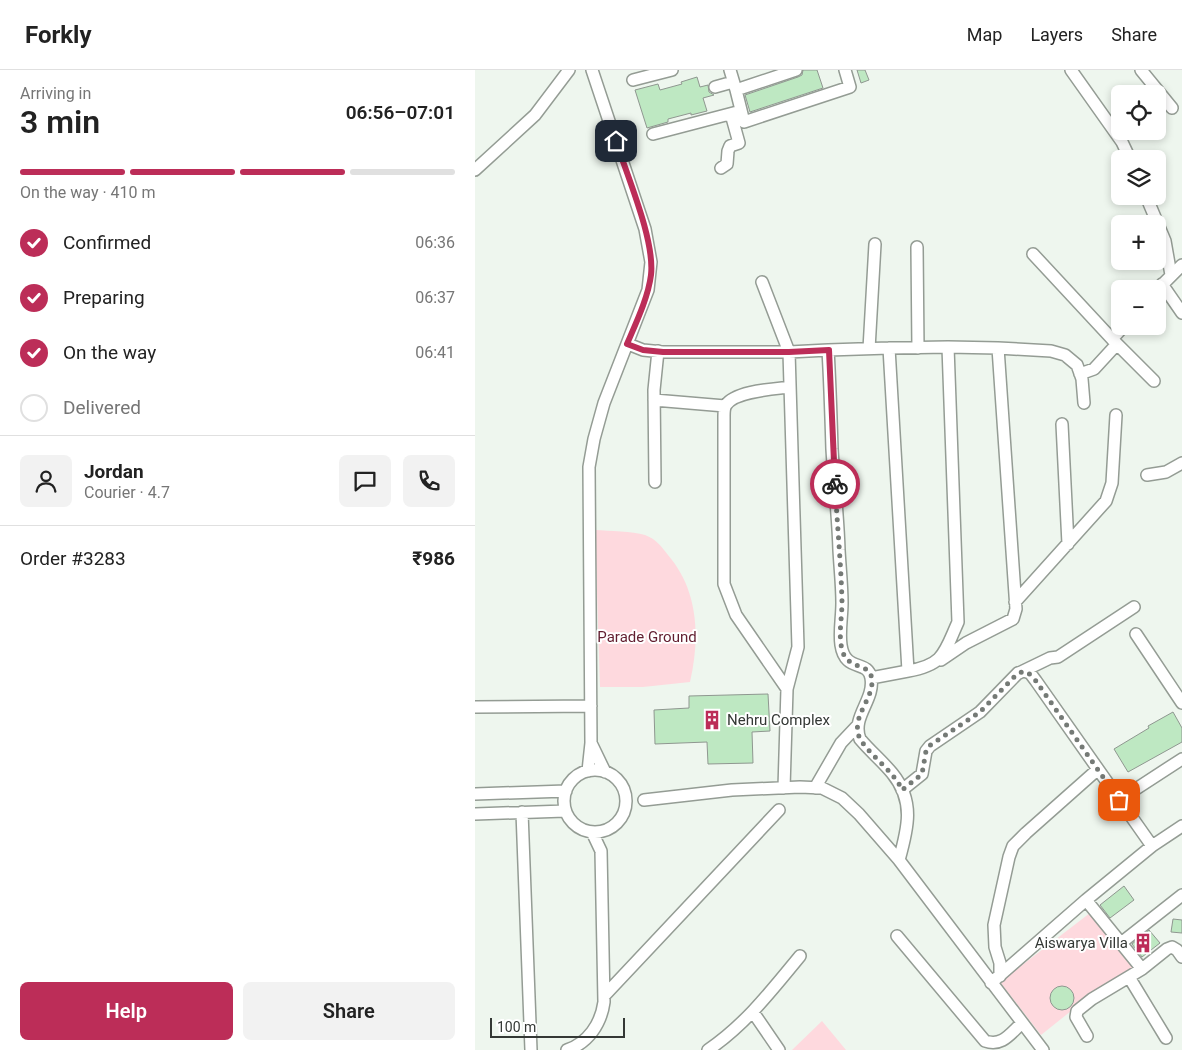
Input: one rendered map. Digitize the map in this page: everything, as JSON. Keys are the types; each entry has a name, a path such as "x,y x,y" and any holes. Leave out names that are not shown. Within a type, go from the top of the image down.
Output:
{"street":[{"path":"475,170 535,116 569,70"},
{"path":"588,771 591,743 589,467 594,439 604,403 647,290 651,262 645,229 592,70"},
{"path":"633,80 672,70"},
{"path":"721,168 727,164 730,146 739,143 735,86 730,70"},
{"path":"715,87 735,86 796,70"},
{"path":"736,112 744,122 850,88 845,70"},
{"path":"1071,70 1126,150"},
{"path":"1141,70 1173,108"},
{"path":"653,134 736,112"},
{"path":"1150,205 1165,242 1171,275"},
{"path":"869,349 875,244"},
{"path":"917,247 918,348"},
{"path":"1033,254 1114,342 1154,381"},
{"path":"1166,280 1182,265"},
{"path":"762,282 789,352 798,647 787,689 784,788"},
{"path":"1166,294 1182,313"},
{"path":"1080,374 1094,369 1118,335"},
{"path":"627,344 643,350 658,351 789,352 949,347 1051,351 1065,355 1077,366 1084,403"},
{"path":"949,347 958,622 966,643"},
{"path":"889,348 908,671"},
{"path":"871,678 922,668 937,663 966,643 1013,619 1016,609 998,348"},
{"path":"829,350 832,449 841,584 840,643 842,654 846,660 851,664 866,669 871,674 870,694 858,725 858,733 861,739 891,772 902,790 908,806 909,817 899,860"},
{"path":"655,482 654,377 658,351"},
{"path":"787,689 736,616 724,584 724,416 725,406 733,399 744,394 790,387"},
{"path":"654,400 725,406"},
{"path":"1015,602 1106,501 1112,483 1116,415"},
{"path":"1062,424 1068,544"},
{"path":"1147,475 1166,472 1182,463"},
{"path":"902,790 922,774 926,751 929,746 980,712 1018,673 1050,658 1058,657 1134,607"},
{"path":"937,663 958,622"},
{"path":"1136,634 1182,703"},
{"path":"1018,673 1024,671 1030,673 1152,846"},
{"path":"475,707 591,706"},
{"path":"815,788 841,743 858,725"},
{"path":"591,743 605,772 619,782 624,789 627,802 622,817 609,829 601,832 583,830 569,819 565,811 566,791 571,782 579,775 588,771 605,772"},
{"path":"1119,800 1182,759"},
{"path":"996,980 1000,963 995,947 994,925 1013,846 1025,833 1097,770"},
{"path":"644,800 732,790 784,788 822,788 842,798 859,814 899,860 996,980 1022,1023 1043,1050"},
{"path":"475,794 566,791"},
{"path":"604,996 779,810"},
{"path":"475,814 565,811"},
{"path":"522,812 531,1050"},
{"path":"996,980 1086,900 1152,846 1182,826"},
{"path":"572,1049 586,1045 603,1012 601,851 609,829"},
{"path":"592,832 601,851"},
{"path":"1121,943 1182,895"},
{"path":"1086,900 1142,968"},
{"path":"897,936 985,1041 999,1043 1022,1023"},
{"path":"1087,1036 1076,1018 1077,1011 1092,999 1129,977 1167,949 1172,947 1180,951"},
{"path":"708,1050 753,1012 800,956"},
{"path":"1129,977 1166,1038"},
{"path":"753,1012 779,1050"}],"green space":[{"name":"Parade Ground","path":"595,530 621,531 645,535 661,546 678,569 691,599 696,632 690,682 643,687 600,687"},
{"path":"1090,913 1136,966 1086,999 1041,1035 1000,982"},
{"path":"822,1021 846,1050 792,1050"}],"building":[{"path":"803,70 817,70 823,88 750,112 745,95 798,77 802,75"},
{"path":"857,70 865,70 869,80 861,83"},
{"path":"697,77 700,87 708,85 709,92 714,95 703,98 707,111 668,119 668,122 647,128 635,90 658,84 660,90 682,84 681,82"},
{"name":"Nehru Complex","path":"768,694 770,731 752,732 753,763 708,764 707,742 655,744 654,710 689,708 689,696"},
{"path":"1173,712 1182,728 1182,742 1128,772 1114,749"},
{"path":"1124,886 1134,900 1110,918 1100,905"},
{"path":"1173,919 1182,920 1182,933 1171,932"},
{"name":"Aiswarya Villa","path":"1149,930 1160,943 1142,957 1132,944"},
{"path":"1062,986 1071,989 1074,998 1071,1007 1062,1010 1053,1007 1050,998 1053,989"}],"way so far":[{"path":"835,484 842,602 840,643 842,654 851,664 866,669 871,674 872,681 870,694 858,725 858,733 868,748 899,782 902,790 922,774 926,751 929,746 980,712 1018,673 1024,671 1030,673 1036,681 1119,800"}],"place":[{"name":"Nehru Complex","path":"712,720"},
{"name":"Aiswarya Villa","path":"1143,943"}],"route":[{"path":"616,141 645,229 651,262 651,275 647,290 627,344 643,350 663,352 789,352 829,350 835,484"}]}
